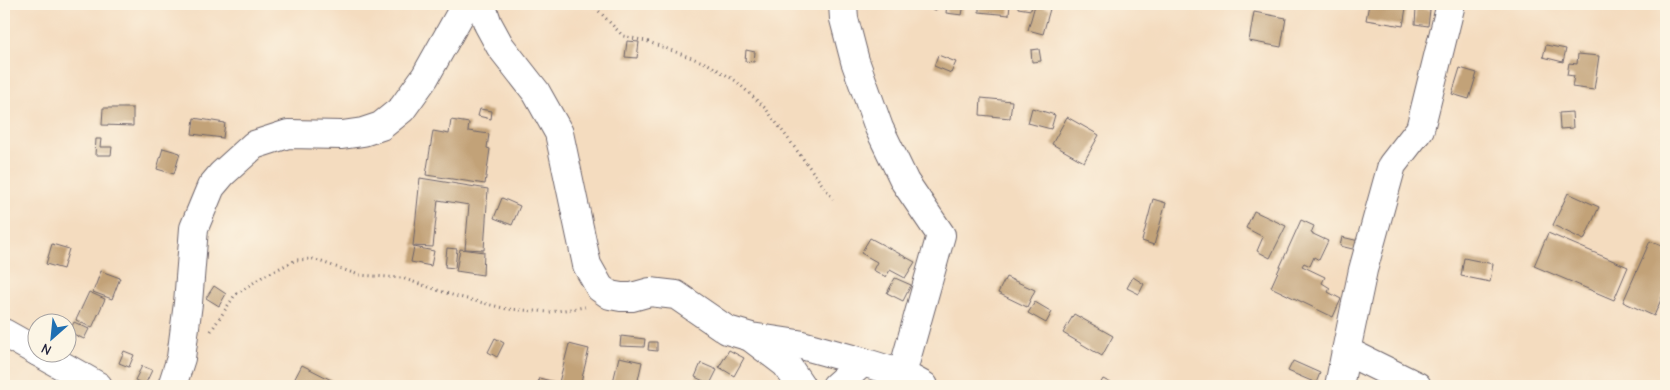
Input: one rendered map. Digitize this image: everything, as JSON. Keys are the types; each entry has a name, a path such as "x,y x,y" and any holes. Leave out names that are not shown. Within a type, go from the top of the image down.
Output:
{"street":[{"path":"172,386 181,358 194,228 211,188 222,174 254,145 288,134 342,135 363,132 381,126 402,109 425,77 466,4"},
{"path":"481,4 488,24 500,46 536,92 559,133 587,265 600,288 610,295 621,297 632,297 650,292 676,295 727,330 751,337 798,344 862,362 913,380 941,235 905,182 879,128 855,61 844,19 843,4"},
{"path":"1339,386 1363,270 1392,165 1420,129 1451,4"},
{"path":"4,333 28,346"},
{"path":"751,337 786,364 801,386"},
{"path":"1346,351 1417,386"},
{"path":"56,362 98,386"},
{"path":"836,386 862,362"}],"path":[{"path":"592,4 623,36 646,41 708,64 736,81 766,109 833,199"},
{"path":"209,333 215,327 226,306 235,295 262,277 296,260 313,259 359,275 402,278 455,296 507,309 550,312 597,306 621,297"}],"building":[{"path":"919,4 937,4 936,10 918,6"},
{"path":"947,4 964,4 962,15 946,13"},
{"path":"979,4 1010,4 1009,15 979,12"},
{"path":"1018,4 1032,4 1031,10 1018,8"},
{"path":"1369,4 1406,8 1403,26 1366,20"},
{"path":"1035,5 1050,9 1043,34 1028,30"},
{"path":"1416,8 1430,10 1428,26 1415,24"},
{"path":"1254,12 1286,18 1281,47 1249,41"},
{"path":"627,41 639,42 637,58 625,57"},
{"path":"1546,45 1566,49 1563,62 1543,57"},
{"path":"1039,49 1041,61 1032,62 1031,50"},
{"path":"746,50 755,52 754,62 745,61"},
{"path":"1578,54 1599,56 1594,90 1572,87 1574,76 1567,75 1569,63 1577,64"},
{"path":"938,55 956,62 951,73 934,66"},
{"path":"1460,68 1477,73 1469,99 1452,94"},
{"path":"981,98 1012,101 1010,118 980,115"},
{"path":"103,108 133,108 133,126 102,125"},
{"path":"1032,108 1055,115 1051,129 1028,123"},
{"path":"480,109 492,111 491,119 478,116"},
{"path":"1572,112 1573,128 1560,129 1559,113"},
{"path":"1067,117 1099,135 1084,162 1052,144"},
{"path":"194,118 225,123 223,138 192,134"},
{"path":"451,120 469,123 468,131 489,134 487,148 490,149 485,184 426,175 433,131 449,134"},
{"path":"96,139 101,139 100,147 112,147 111,155 95,155"},
{"path":"163,148 180,153 174,174 157,169"},
{"path":"420,178 488,189 484,250 465,249 469,205 438,200 433,247 413,246"},
{"path":"1568,193 1599,207 1584,240 1553,225"},
{"path":"502,198 520,206 512,225 494,218"},
{"path":"1153,199 1166,203 1154,245 1142,241"},
{"path":"1254,211 1286,226 1270,258 1257,251 1263,237 1246,228"},
{"path":"1301,220 1314,226 1311,233 1328,241 1319,260 1314,257 1310,266 1304,263 1302,266 1325,277 1322,283 1330,288 1328,292 1341,299 1333,317 1271,287"},
{"path":"1548,233 1628,267 1614,300 1534,266"},
{"path":"1342,237 1359,241 1357,250 1340,246"},
{"path":"870,238 915,262 905,278 890,270 886,277 873,270 877,262 861,253"},
{"path":"1650,241 1666,248 1666,288 1654,316 1623,302"},
{"path":"52,244 69,249 63,269 46,264"},
{"path":"414,247 434,251 431,266 411,262"},
{"path":"447,248 457,249 455,268 445,267"},
{"path":"460,249 484,252 483,275 456,271"},
{"path":"1464,258 1493,264 1490,282 1461,276"},
{"path":"101,271 120,278 112,299 93,292"},
{"path":"1006,277 1035,290 1027,307 998,293"},
{"path":"1133,277 1144,284 1139,294 1127,288"},
{"path":"895,278 911,285 903,301 887,293"},
{"path":"214,286 226,294 219,306 206,298"},
{"path":"89,292 105,299 92,328 78,321 78,316"},
{"path":"1035,302 1052,312 1046,323 1028,313"},
{"path":"1074,314 1113,336 1102,356 1063,333"},
{"path":"78,324 89,329 84,339 78,336"},
{"path":"621,336 645,339 644,347 620,346"},
{"path":"495,338 504,343 497,357 488,352"},
{"path":"649,342 657,342 657,351 648,350"},
{"path":"569,344 589,349 580,386 558,386"},
{"path":"729,350 744,358 734,376 719,367"},
{"path":"124,351 134,355 129,367 119,363"},
{"path":"619,357 642,362 638,380 655,384 654,386 612,386"},
{"path":"1293,361 1320,373 1316,383 1288,371"},
{"path":"701,363 717,370 710,384 695,377"},
{"path":"302,365 343,386 291,386"},
{"path":"142,366 152,370 145,385 135,380"},
{"path":"539,378 555,382 554,386 537,386"},
{"path":"1103,379 1117,386 1099,386"}]}
